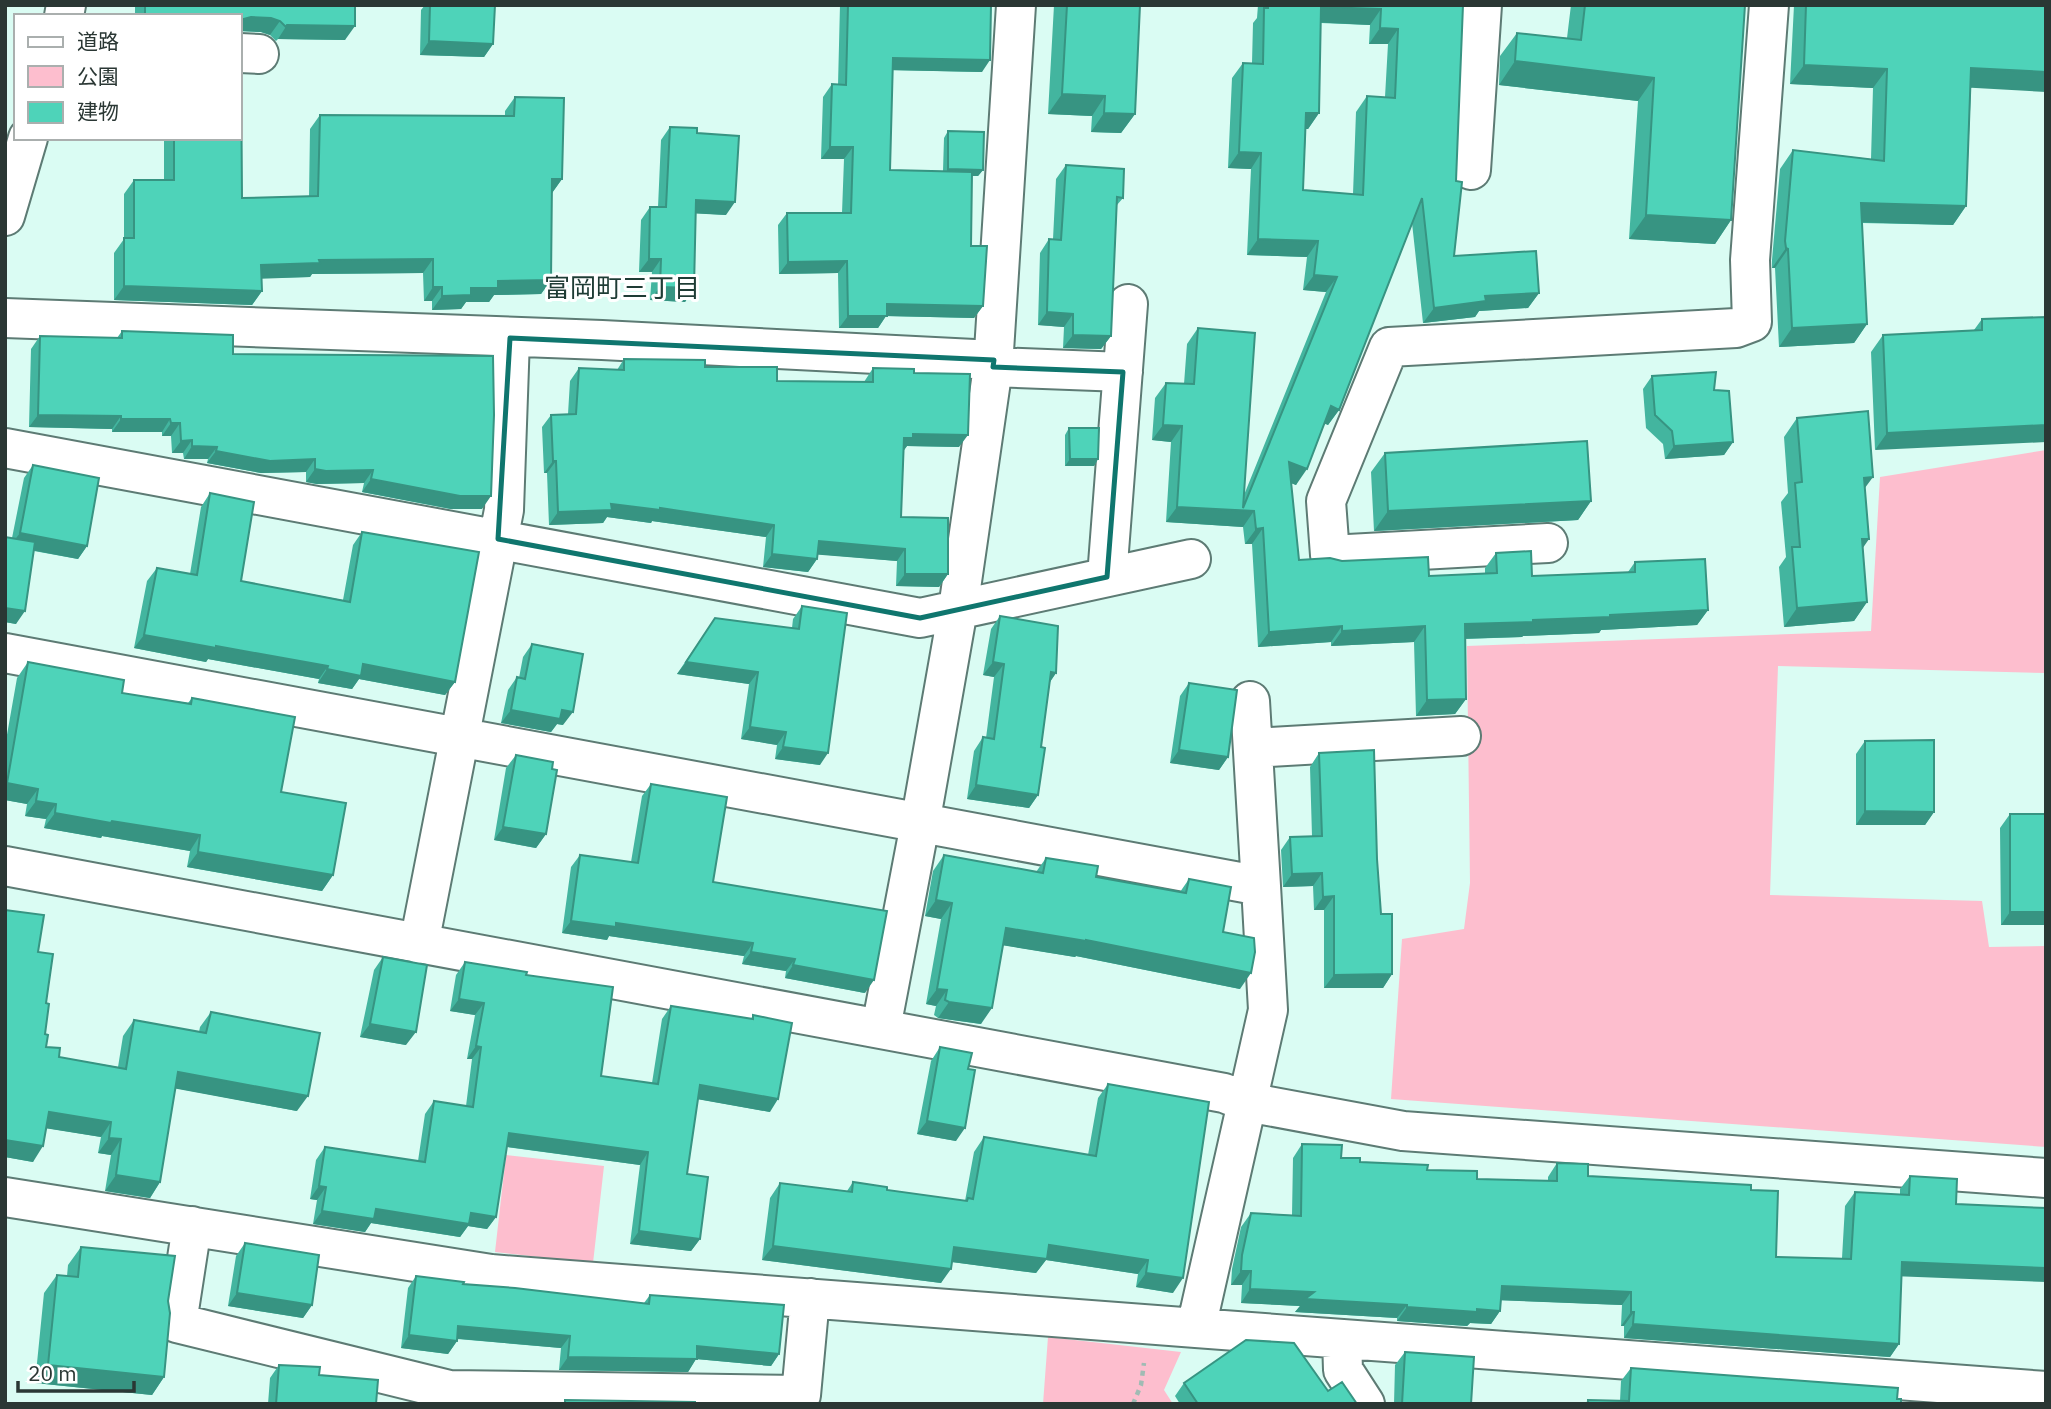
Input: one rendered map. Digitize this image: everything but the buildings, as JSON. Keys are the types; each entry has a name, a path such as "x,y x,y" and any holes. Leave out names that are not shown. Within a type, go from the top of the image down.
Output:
{"street":[{"path":"881,1028 958,609 994,363 1016,5"},
{"path":"1471,170 1482,5"},
{"path":"1548,542 1330,555 1326,501 1389,347 1736,328 1752,322 1750,260 1769,5"},
{"path":"5,216 27,140"},
{"path":"1107,577 1128,304"},
{"path":"5,318 602,340 1123,372"},
{"path":"419,944 504,510 510,338"},
{"path":"5,448 920,618 1191,559"},
{"path":"5,653 1261,886"},
{"path":"1196,1328 1268,1010 1250,701"},
{"path":"1253,748 1461,736"},
{"path":"5,866 1224,1093 1247,1102 1403,1131 2046,1178"},
{"path":"5,1197 491,1274 2046,1391"},
{"path":"192,1226 177,1323 449,1390 801,1395 810,1298"},
{"path":"1342,1339 1342,1370 1365,1404"}],"highlighted area":[{"path":"510,338 994,360 993,367 1123,372 1107,577 920,618 498,539"}],"green space":[{"path":"2046,450 2046,673 1778,666 1770,895 1982,901 1989,947 2046,946 2046,1147 1391,1099 1402,939 1464,929 1470,883 1467,646 1871,631 1880,477"},
{"path":"506,1155 604,1166 593,1263 495,1252"},
{"path":"1048,1337 1181,1352 1164,1390 1173,1404 1043,1404"}],"district":[{"name":"富岡町三丁目","path":"622,288"}]}
